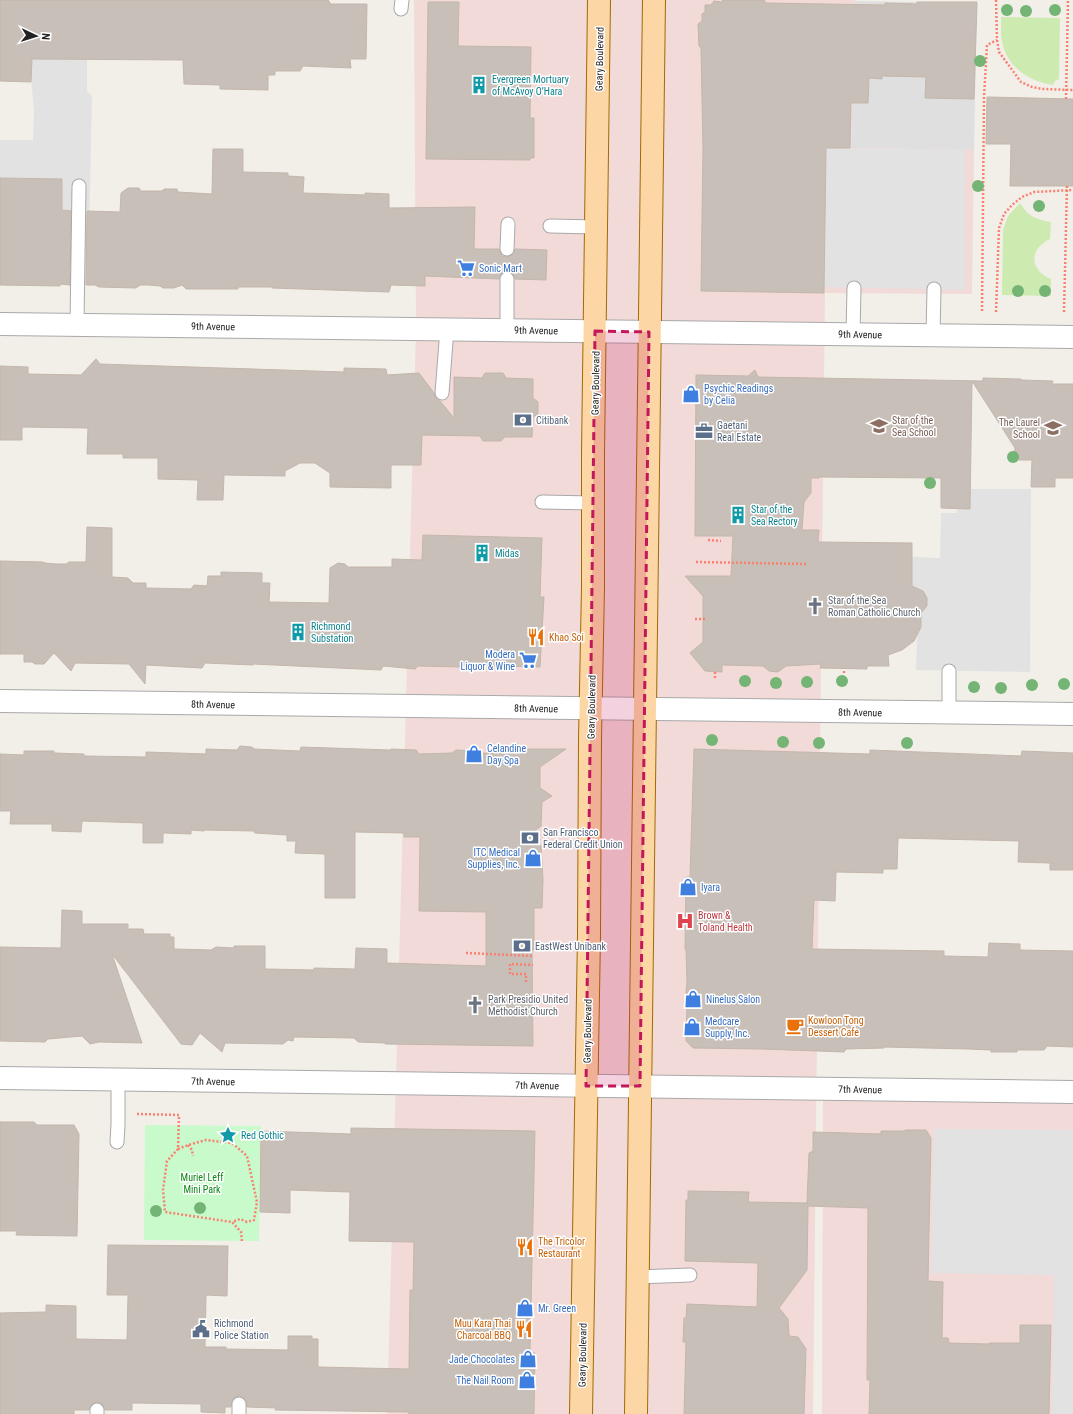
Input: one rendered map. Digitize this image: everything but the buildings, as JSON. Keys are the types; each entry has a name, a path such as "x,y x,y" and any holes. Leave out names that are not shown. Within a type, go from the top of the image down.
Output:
{"main road":[{"name":"Geary Boulevard","path":"581,1414 589,928 590,708 593,587 599,0"},
{"path":"636,1414 654,0"}],"street":[{"name":"9th Avenue","path":"0,324 1068,337"},
{"name":"8th Avenue","path":"0,701 1073,714"},
{"name":"7th Avenue","path":"0,1078 1073,1092"}],"lane":[{"path":"77,325 79,186"},
{"path":"507,249 508,224"},
{"path":"550,226 596,227"},
{"path":"507,279 507,330"},
{"path":"853,334 854,288"},
{"path":"933,335 934,289"},
{"path":"442,393 447,329"},
{"path":"542,502 593,503"},
{"path":"949,671 949,713"},
{"path":"117,1142 118,1080"},
{"path":"637,1277 690,1275"}],"path":[{"path":"996,0 997,40 999,52 1021,82 1032,87 1043,89 1073,90"},
{"path":"1066,99 1068,0"},
{"path":"989,336 984,97 986,45 997,40"},
{"path":"989,336 999,228 1004,214 1022,197 1034,192 1067,188 1073,190"},
{"path":"1067,188 1068,337"},
{"path":"708,540 721,541"},
{"path":"696,562 806,564"},
{"path":"695,619 707,619"},
{"path":"715,672 715,678"},
{"path":"466,953 534,956"},
{"path":"526,982 526,974 510,974 510,964 533,965"},
{"path":"118,1113 179,1115 178,1149"},
{"path":"206,1140 232,1143 247,1156 257,1202 254,1220 247,1222 240,1219 232,1222 165,1212 163,1190 167,1161 178,1149 206,1140"},
{"path":"188,1145 192,1150 193,1156"},
{"path":"232,1222 241,1232 242,1241"}],"highlighted area":[{"path":"595,331 649,332 640,1086 586,1086"}],"shaded area":[{"path":"414,0 855,0 851,148 974,150 972,294 825,293 813,1414 387,1414 416,329"},
{"path":"855,1 977,3 974,150 851,148"},
{"path":"32,59 87,60 87,91 92,96 88,285 60,284 62,179 0,178 0,140 33,140 34,111 31,78"},
{"path":"827,148 965,150 965,290 824,287"},
{"path":"970,489 1031,489 1030,672 916,670 917,637 920,611 926,607 927,601 926,595 922,591 912,587 912,557 940,558 941,513 957,513 957,508"},
{"path":"823,1089 1073,1094 1073,1414 822,1414"},
{"path":"934,1129 1073,1130 1073,1414 1052,1414 1054,1275 931,1273"}],"green space":[{"path":"1001,17 1060,18 1059,79 1055,81 1053,85 1034,80 1018,70 1012,63 1003,46 1001,35"},
{"path":"1020,203 1033,217 1051,222 1050,239 1038,249 1034,260 1039,270 1051,279 1051,296 1002,295 1003,230 1008,216"},
{"name":"Muriel Leff Mini Park","path":"145,1125 261,1126 259,1241 144,1240"}],"place":[{"name":"Evergreen Mortuary of McAvoy O’Hara","path":"479,85"},
{"name":"Sonic Mart","path":"466,268"},
{"name":"Psychic Readings by Celia","path":"691,394"},
{"name":"Citibank","path":"523,420"},
{"name":"Star of the Sea School","path":"879,426"},
{"name":"The Laurel School","path":"1053,428"},
{"name":"Gaetani Real Estate","path":"704,431"},
{"name":"Star of the Sea Rectory","path":"738,515"},
{"name":"Midas","path":"482,553"},
{"name":"Star of the Sea Roman Catholic Church","path":"815,606"},
{"name":"Richmond Substation","path":"298,632"},
{"name":"Khao Soi","path":"536,637"},
{"name":"Modera Liquor & Wine","path":"528,660"},
{"name":"Celandine Day Spa","path":"474,754"},
{"name":"San Francisco Federal Credit Union","path":"530,838"},
{"name":"ITC Medical Supplies, Inc.","path":"533,858"},
{"name":"Iyara","path":"688,887"},
{"name":"Brown & Toland Health","path":"685,921"},
{"name":"EastWest Unibank","path":"522,946"},
{"name":"Ninelus Salon","path":"693,999"},
{"name":"Park Presidio United Methodist Church","path":"475,1005"},
{"name":"Kowloon Tong Dessert Cafe","path":"795,1026"},
{"name":"Medcare Supply, Inc.","path":"692,1027"},
{"name":"Red Gothic","path":"228,1135"},
{"name":"The Tricolor Restaurant","path":"525,1247"},
{"name":"Mr. Green","path":"525,1308"},
{"name":"Richmond Police Station","path":"201,1329"},
{"name":"Muu Kara Thai Charcoal BBQ","path":"524,1329"},
{"name":"Jade Chocolates","path":"528,1359"},
{"name":"The Nail Room","path":"527,1380"}]}
